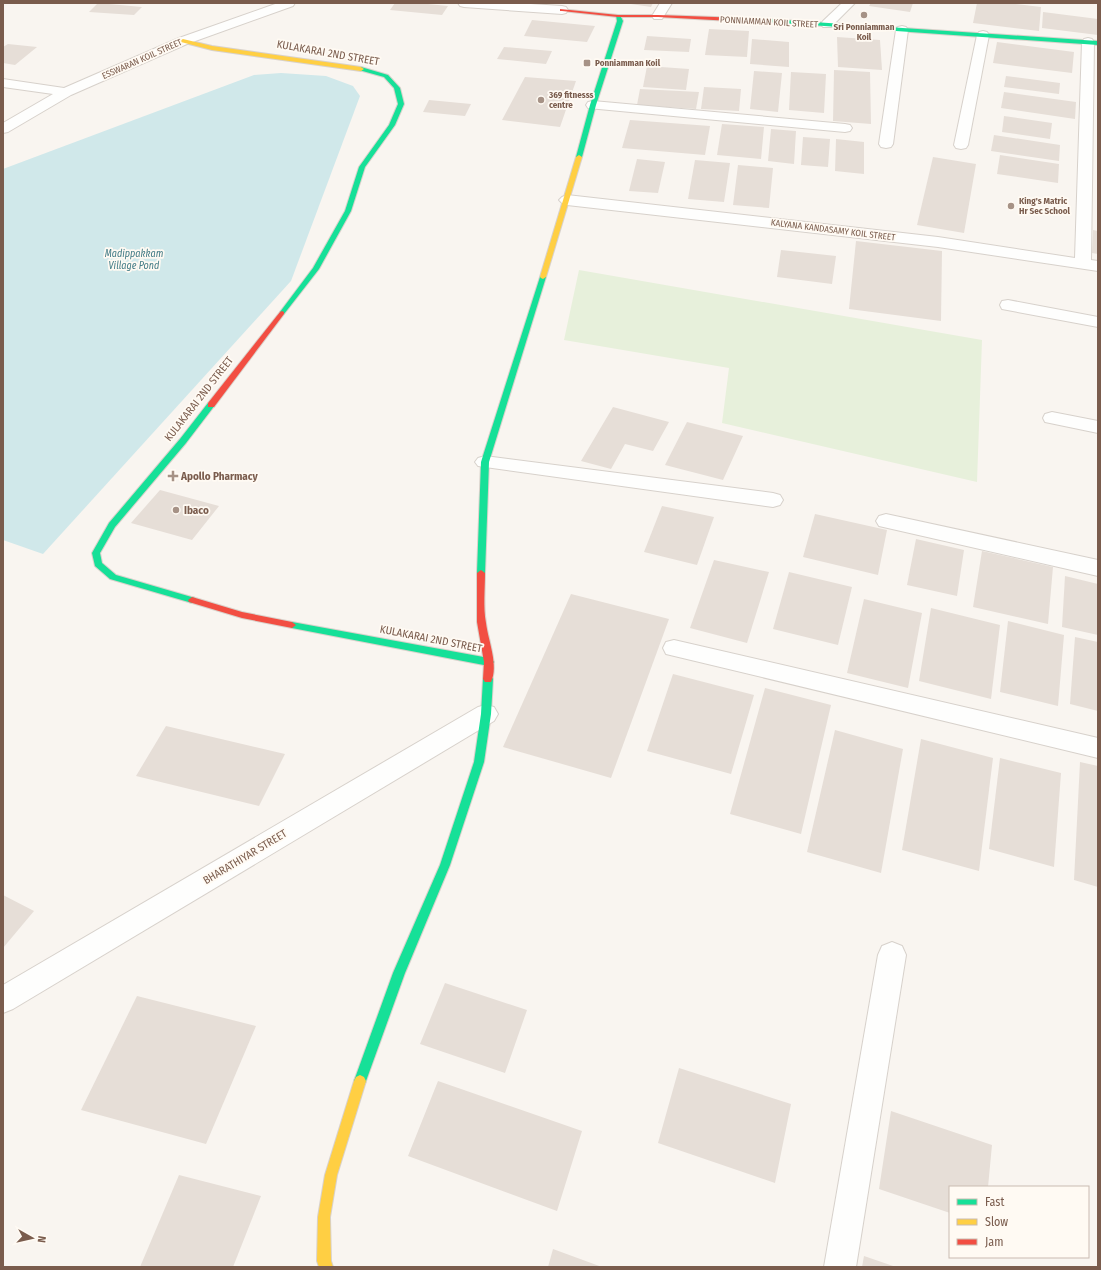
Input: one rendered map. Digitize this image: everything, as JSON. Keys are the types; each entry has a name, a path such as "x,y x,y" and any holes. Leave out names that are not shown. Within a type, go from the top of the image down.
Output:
{"street":[{"name":"ESSWARAN KOIL STREET","path":"3,129 66,92 183,41 288,3"},
{"name":"PONNIAMMAN KOIL STREET","path":"464,3 565,7 618,16 658,16 826,24 1093,42"},
{"path":"658,16 666,3"},
{"path":"826,24 849,3"},
{"path":"326,1267 324,1261 324,1217 331,1175 352,1102 399,973 445,865 479,762 486,714 489,662 482,622 481,588 486,462 567,200 593,105 620,21 618,16"},
{"path":"886,144 902,30"},
{"path":"961,145 983,35"},
{"name":"KULAKARAI 2ND STREET","path":"183,41 212,48 365,70 386,76 397,88 402,104 392,125 362,167 348,211 316,269 183,441 112,525 96,553 98,564 113,577 242,615 489,662"},
{"path":"1091,265 1093,42"},
{"path":"3,83 66,92"},
{"path":"593,105 845,128"},
{"name":"KALYANA KANDASAMY KOIL STREET","path":"567,200 938,242 1091,265"},
{"path":"1008,304 1098,322"},
{"path":"1052,418 1098,428"},
{"path":"486,462 773,500"},
{"path":"886,521 1098,568"},
{"path":"674,648 1098,748"},
{"name":"BHARATHIYAR STREET","path":"3,1000 486,714"},
{"path":"840,1267 892,955"}],"green space":[{"path":"579,270 982,340 977,482 722,423 729,368 564,340"}],"water":[{"name":"Madippakkam Village Pond","path":"281,73 326,76 353,86 360,96 291,281 43,554 3,540 3,169 254,75"}],"building":[{"path":"98,3 142,7 134,15 89,12"},
{"path":"395,3 418,3 448,6 442,15 390,10"},
{"path":"624,3 653,3 651,7"},
{"path":"871,3 913,3 910,12 869,6"},
{"path":"977,3 1007,3 1041,7 1039,31 973,23"},
{"path":"1043,12 1098,19 1098,35 1042,28"},
{"path":"532,20 595,26 587,42 524,36"},
{"path":"709,29 749,31 747,57 705,55"},
{"path":"647,36 691,39 689,52 644,50"},
{"path":"837,37 880,40 882,70 838,67"},
{"path":"752,39 789,42 789,67 750,64"},
{"path":"997,42 1074,52 1072,73 993,63"},
{"path":"8,44 37,47 15,65 3,63 3,47"},
{"path":"504,47 552,51 546,64 497,59"},
{"path":"647,66 689,69 686,90 643,87"},
{"path":"834,70 870,72 871,124 833,121"},
{"path":"754,71 782,73 778,112 750,109"},
{"path":"791,72 826,74 824,113 789,110"},
{"path":"1006,76 1060,83 1059,94 1004,87"},
{"name":"369 fitnesss centre","path":"525,77 576,81 560,127 502,120"},
{"path":"704,87 741,89 739,111 701,109"},
{"path":"640,89 699,92 696,109 637,105"},
{"path":"1004,92 1076,102 1075,119 1001,108"},
{"path":"429,100 471,104 465,116 423,112"},
{"path":"1004,116 1052,123 1050,139 1002,132"},
{"path":"630,120 710,126 705,155 622,148"},
{"path":"722,124 764,127 761,159 717,155"},
{"path":"771,129 796,131 794,164 768,161"},
{"path":"994,135 1060,145 1059,161 991,151"},
{"path":"803,137 830,139 828,167 801,165"},
{"path":"836,139 864,142 864,174 835,171"},
{"path":"1000,155 1059,164 1058,183 997,174"},
{"path":"933,157 976,164 964,233 917,225"},
{"path":"637,159 665,162 658,193 629,191"},
{"path":"695,160 730,163 724,202 688,199"},
{"path":"738,165 773,168 769,208 733,205"},
{"path":"1093,230 1098,231 1098,254 1092,253"},
{"path":"856,241 942,251 941,321 849,309"},
{"path":"781,250 836,256 832,284 777,277"},
{"path":"613,407 669,422 653,451 625,444 611,469 581,461"},
{"path":"687,422 743,436 723,480 665,465"},
{"path":"160,490 219,506 192,540 131,523"},
{"path":"662,506 714,517 697,565 644,552"},
{"path":"815,514 887,530 878,575 803,557"},
{"path":"916,539 964,550 957,596 907,585"},
{"path":"982,551 1053,567 1048,624 973,607"},
{"path":"714,560 769,572 747,643 690,628"},
{"path":"789,572 852,587 838,645 773,629"},
{"path":"1065,576 1098,584 1098,635 1062,627"},
{"path":"571,594 669,619 611,778 503,747"},
{"path":"864,599 922,613 908,688 847,673"},
{"path":"931,608 1000,625 991,699 919,681"},
{"path":"1008,621 1064,635 1058,706 1000,692"},
{"path":"1075,637 1098,642 1098,711 1070,704"},
{"path":"673,674 754,695 731,774 647,751"},
{"path":"765,688 831,705 801,834 730,814"},
{"path":"166,726 285,754 259,806 136,776"},
{"path":"835,730 903,749 881,873 807,852"},
{"path":"921,739 993,758 979,871 902,850"},
{"path":"1000,758 1061,773 1054,867 989,849"},
{"path":"1080,762 1098,766 1098,887 1074,880"},
{"path":"3,895 34,911 3,948"},
{"path":"445,983 527,1010 505,1073 420,1044"},
{"path":"137,996 256,1026 206,1144 81,1110"},
{"path":"679,1068 791,1104 775,1183 658,1143"},
{"path":"438,1081 582,1131 557,1211 408,1156"},
{"path":"891,1111 992,1145 988,1186 949,1186 949,1213 879,1189"},
{"path":"179,1175 261,1196 233,1267 140,1267"},
{"path":"553,1249 602,1267 548,1267"},
{"path":"864,1256 896,1267 862,1267"}],"traffic: fast":[{"path":"579,157 593,105 620,21 618,16"},
{"path":"769,21 1098,43"},
{"path":"282,313 316,269 348,211 362,167 392,125 401,104 397,88 386,76 361,69"},
{"path":"481,573 485,462 543,277"},
{"path":"192,600 113,577 98,564 96,553 112,525 183,441 211,405"},
{"path":"292,625 489,662"},
{"path":"360,1081 399,973 445,865 479,762 486,714 488,679"}],"traffic: slow":[{"path":"183,41 212,48 361,69"},
{"path":"543,277 579,157"},
{"path":"326,1267 324,1261 324,1217 331,1175 360,1081"}],"traffic: jam":[{"path":"562,10 618,16 658,16 769,21"},
{"path":"211,405 282,313"},
{"path":"481,573 481,622 489,662 488,679"},
{"path":"192,600 242,615 292,625"}],"place":[{"name":"Sri Ponniamman Koil","path":"864,15"},
{"name":"Ponniamman Koil","path":"587,63"},
{"name":"369 fitnesss centre","path":"541,100"},
{"name":"King's Matric Hr Sec School","path":"1011,206"},
{"name":"Apollo Pharmacy","path":"173,476"},
{"name":"Ibaco","path":"176,510"}]}
